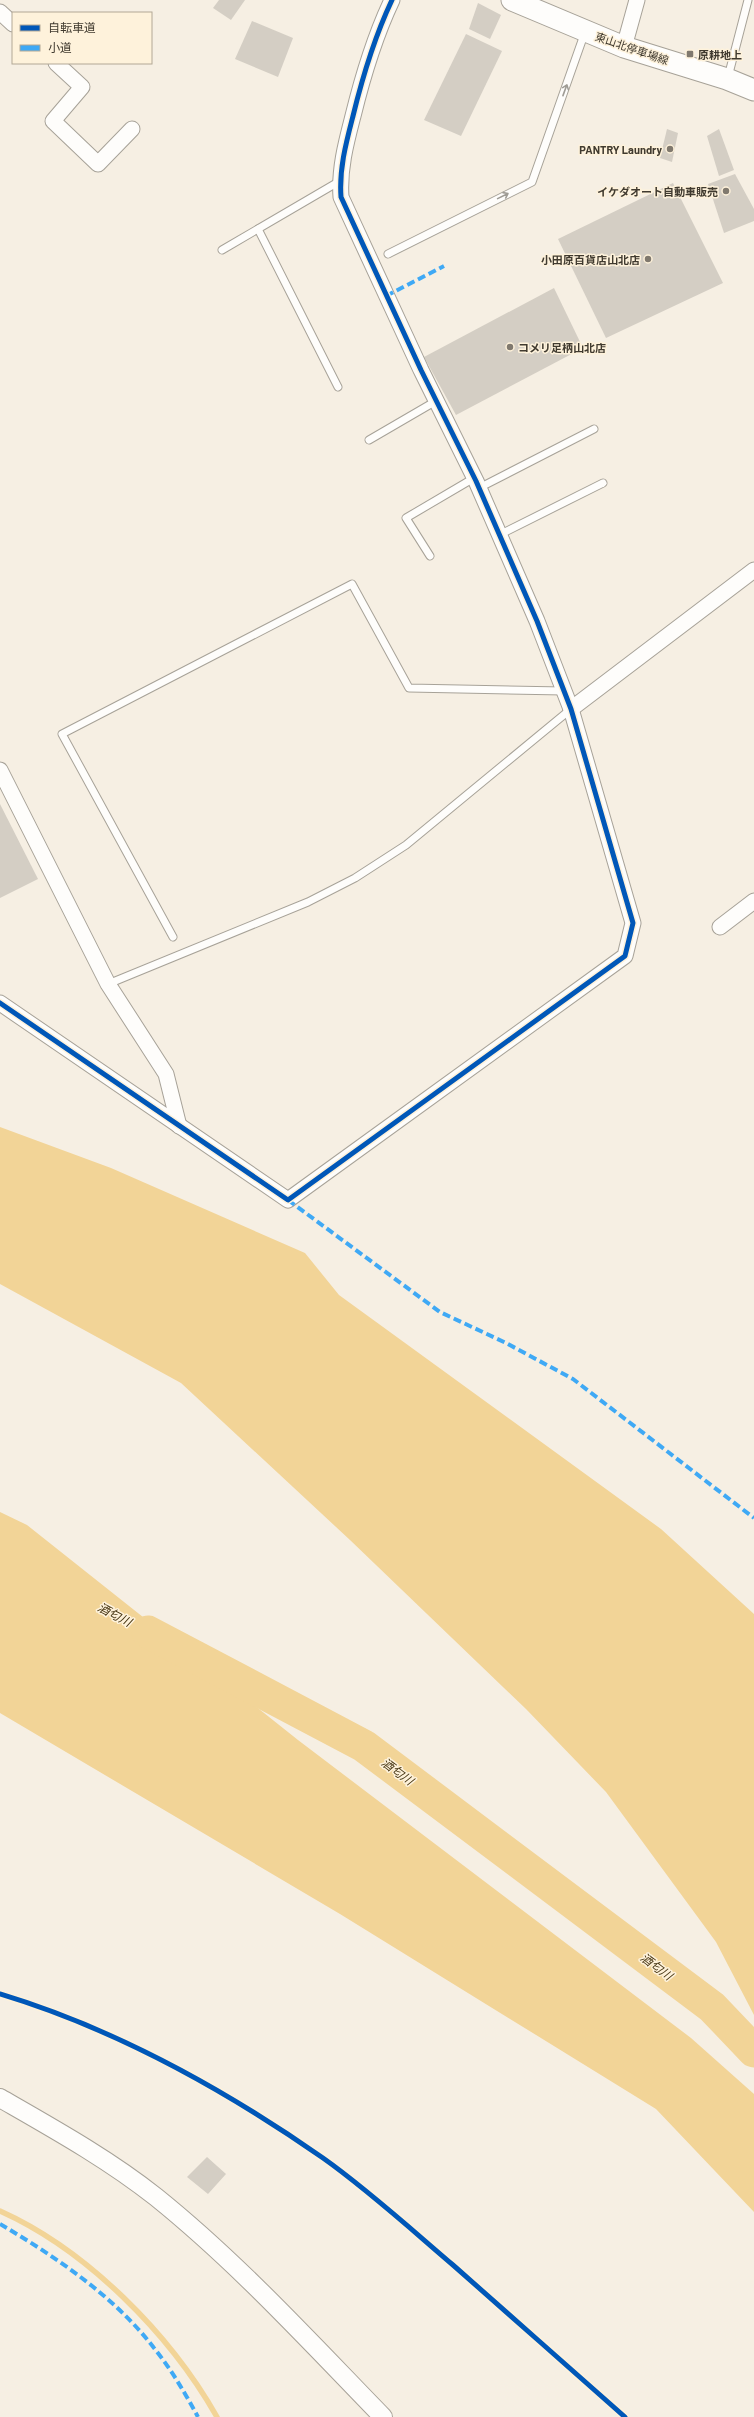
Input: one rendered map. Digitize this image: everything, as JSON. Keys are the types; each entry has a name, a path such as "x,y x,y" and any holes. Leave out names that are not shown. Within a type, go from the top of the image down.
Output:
{"main road":[{"name":"東山北停車場線","path":"512,0 624,47 727,79 754,90"}],"street":[{"path":"0,1003 288,1200 625,956 633,923 571,710 564,691 477,483 436,401 341,197 340,181 343,154 367,60 392,0"},
{"path":"624,47 637,0"},
{"path":"0,12 12,23"},
{"path":"57,64 82,87 53,121 98,164 132,129"},
{"path":"571,710 754,570"},
{"path":"0,770 108,984 166,1074 179,1126"},
{"path":"720,927 754,901"},
{"path":"0,2098 87,2148 156,2197 225,2259 383,2417"}],"lane":[{"path":"727,79 748,0"},
{"path":"388,254 532,182 586,31"},
{"path":"222,250 340,181"},
{"path":"258,229 338,388"},
{"path":"369,440 436,401"},
{"path":"430,556 406,518 477,483 594,429"},
{"path":"500,535 603,483"},
{"path":"173,937 62,734 352,584 410,688 564,691"},
{"path":"108,984 308,902 355,878 406,845 571,710"}],"water":[{"path":"0,1127 111,1168 305,1253 339,1295 661,1529 754,1614 754,2015 716,1942 606,1792 526,1709 350,1540 181,1383 0,1284"},
{"path":"0,1512 27,1525 298,1740 691,2038 754,2094 754,2212 656,2109 340,1914 0,1713"}],"building":[{"path":"219,0 245,0 231,20 213,8"},
{"path":"478,3 501,15 490,39 469,29"},
{"path":"252,21 293,38 278,77 235,59"},
{"path":"466,34 502,51 461,136 424,120"},
{"path":"667,129 678,133 672,162 660,158"},
{"path":"719,129 734,170 719,176 707,136"},
{"path":"735,174 754,209 754,221 724,233 708,184"},
{"path":"673,183 723,283 606,338 558,239"},
{"path":"554,288 583,348 456,415 424,357"},
{"path":"0,804 38,879 0,898"},
{"path":"207,2157 226,2174 208,2194 187,2177"}],"waterway":[{"name":"酒匂川","path":"148,1632 364,1746 712,2007 754,2051"},
{"path":"0,2211 32,2228 64,2248 94,2271 124,2298 176,2355 198,2386 217,2417"}],"marked path":[{"path":"386,296 444,266"},
{"path":"288,1200 440,1312 506,1343 573,1379 754,1518"},
{"path":"0,2224 63,2264 121,2311 160,2356 178,2381 198,2417"}],"cycle path":[{"path":"0,1003 288,1200 625,956 633,923 571,709 537,621 476,481 421,370 341,197 341,176 344,156 357,101 374,43 392,0"},
{"path":"0,1994 43,2008 85,2025 168,2063 247,2108 323,2158 389,2210 625,2417"}],"place":[{"name":"原耕地上","path":"690,54"},
{"name":"PANTRY Laundry","path":"670,149"},
{"name":"イケダオート自動車販売","path":"726,191"},
{"name":"小田原百貨店山北店","path":"648,259"},
{"name":"コメリ足柄山北店","path":"510,347"}]}
